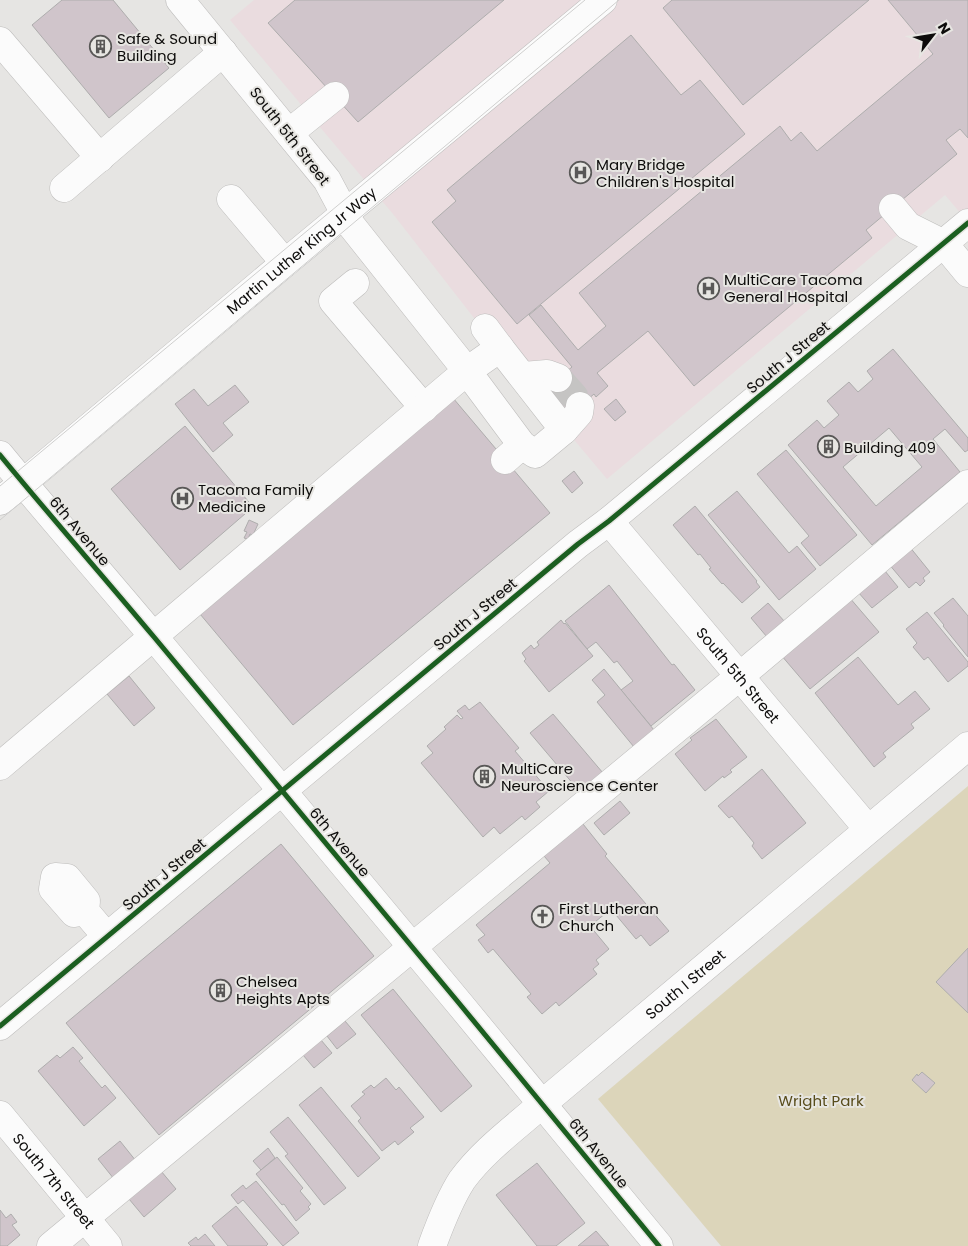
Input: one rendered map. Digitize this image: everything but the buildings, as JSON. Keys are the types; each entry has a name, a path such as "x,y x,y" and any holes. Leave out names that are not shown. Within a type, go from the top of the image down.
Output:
{"main road":[{"name":"South 5th Street","path":"180,0 327,180 351,225 467,371 513,452 535,454 564,430"},
{"name":"Martin Luther King Jr Way","path":"0,501 23,484 285,263 603,0"},
{"path":"0,41 100,158"},
{"path":"64,188 223,52"},
{"path":"289,133 335,96"},
{"path":"231,199 285,263"},
{"path":"893,208 908,226 944,244 968,273"},
{"name":"South J Street","path":"0,1026 578,544 609,521 968,223"},
{"path":"355,283 333,301 424,408"},
{"path":"0,766 467,371 493,338 564,430 579,413 580,406"},
{"path":"523,376 547,374 558,378"},
{"name":"6th Avenue","path":"0,455 154,637 660,1246"},
{"path":"51,1246 740,676 968,484"},
{"name":"South 5th Street","path":"609,521 868,829"},
{"name":"South I Street","path":"432,1246 451,1199 462,1180 481,1157 968,746"},
{"path":"85,912 108,937"},
{"name":"South 7th Street","path":"0,1115 108,1246"}],"shaded area":[{"path":"254,0 968,0 968,222 945,195 607,479 502,354 393,214 230,20"}],"green space":[{"name":"Wright Park","path":"968,786 968,1246 721,1246 598,1099"}],"tunnel":[{"path":"558,378 580,406"}],"tram line":[{"path":"0,486 585,0"},
{"path":"0,520 619,0"}],"cycle path":[{"path":"0,1026 578,544 609,521 968,223"},
{"path":"0,455 281,789 659,1246"}],"place":[{"name":"Safe & Sound Building","path":"101,47"},
{"name":"Mary Bridge Children's Hospital","path":"580,173"},
{"name":"MultiCare Tacoma General Hospital","path":"708,288"},
{"name":"Building 409","path":"828,447"},
{"name":"Tacoma Family Medicine","path":"182,498"},
{"name":"MultiCare Neuroscience Center","path":"485,777"},
{"name":"First Lutheran Church","path":"543,917"},
{"name":"Chelsea Heights Apts","path":"220,990"}]}
